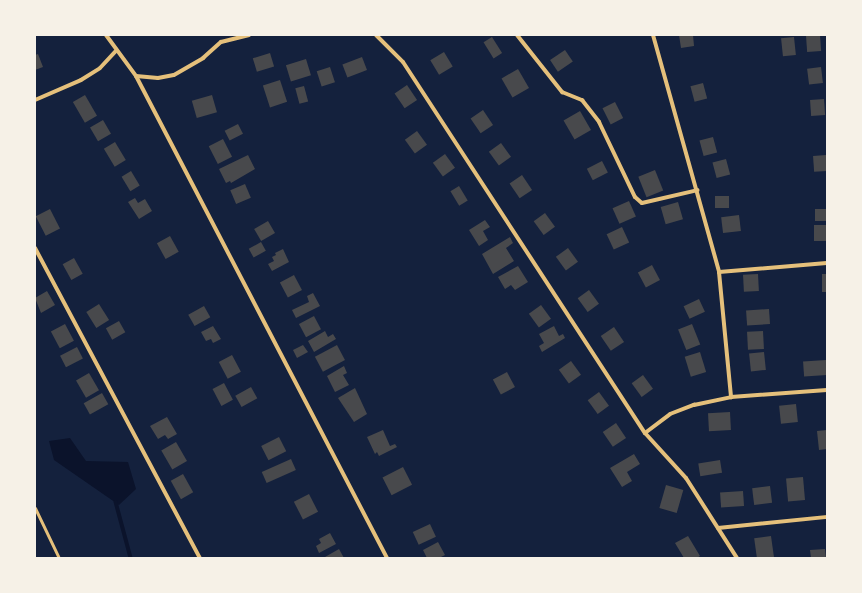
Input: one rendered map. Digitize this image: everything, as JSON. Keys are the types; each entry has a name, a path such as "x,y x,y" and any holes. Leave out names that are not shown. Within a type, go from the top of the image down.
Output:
{"street":[{"path":"106,35 116,51 136,76 386,558"},
{"path":"136,76 158,78 174,75 203,58 221,42 249,35"},
{"path":"376,35 403,62 645,433 686,478 738,558"},
{"path":"517,35 562,92 582,100 599,122 635,197 642,204 698,190"},
{"path":"654,35 698,190 719,272 731,397"},
{"path":"35,100 81,80 100,68 116,51"},
{"path":"35,248 200,558"},
{"path":"719,272 827,263"},
{"path":"645,433 670,414 694,405 731,397 827,390"},
{"path":"718,528 827,516"}],"lane":[{"path":"35,508 59,558"}],"water":[{"path":"70,438 86,461 128,462 136,489 119,505 54,460 49,441"}],"building":[{"path":"679,35 693,35 694,46 681,48"},
{"path":"820,35 821,51 807,52 806,36"},
{"path":"492,37 502,53 494,58 484,42"},
{"path":"794,37 796,55 783,56 781,38"},
{"path":"565,50 573,62 558,72 550,60"},
{"path":"444,52 453,67 439,75 430,60"},
{"path":"270,53 274,66 257,72 253,58"},
{"path":"38,54 43,67 35,70 35,55"},
{"path":"362,57 367,70 347,78 342,65"},
{"path":"306,59 311,75 291,81 286,65"},
{"path":"330,67 335,82 322,87 317,71"},
{"path":"821,67 823,83 809,85 807,69"},
{"path":"518,69 529,88 513,98 502,78"},
{"path":"280,80 287,102 270,107 263,86"},
{"path":"703,83 707,98 695,102 690,86"},
{"path":"407,85 417,100 405,108 395,93"},
{"path":"304,86 308,101 299,104 295,88"},
{"path":"85,95 97,116 85,123 73,102"},
{"path":"212,95 217,112 197,118 192,101"},
{"path":"824,99 825,115 811,116 810,100"},
{"path":"615,102 623,118 611,124 603,108"},
{"path":"483,110 493,125 481,133 471,118"},
{"path":"580,111 591,130 575,140 564,121"},
{"path":"103,120 111,134 98,141 90,128"},
{"path":"238,124 243,134 230,141 225,131"},
{"path":"417,131 427,145 415,154 405,140"},
{"path":"713,137 717,152 704,156 699,141"},
{"path":"223,139 232,157 218,164 209,146"},
{"path":"115,142 126,160 115,167 104,149"},
{"path":"501,143 511,157 499,166 489,152"},
{"path":"445,154 455,168 443,177 433,163"},
{"path":"248,155 255,169 231,183 230,181 226,183 219,169"},
{"path":"826,155 827,171 814,172 813,156"},
{"path":"726,159 730,174 717,178 712,163"},
{"path":"602,161 608,173 593,180 587,169"},
{"path":"655,170 663,190 647,197 638,177"},
{"path":"131,171 140,186 130,191 122,177"},
{"path":"522,175 532,190 520,198 510,183"},
{"path":"245,184 251,198 236,204 230,190"},
{"path":"459,186 468,201 459,206 450,191"},
{"path":"715,196 729,196 729,208 715,208"},
{"path":"135,198 138,203 145,199 152,211 139,219 128,202"},
{"path":"629,201 636,217 619,224 613,208"},
{"path":"678,202 683,219 666,224 661,207"},
{"path":"50,209 60,229 46,236 36,216"},
{"path":"815,209 827,209 827,221 815,221"},
{"path":"545,213 555,227 544,235 534,221"},
{"path":"739,215 741,231 723,233 721,217"},
{"path":"485,220 490,227 483,231 488,240 479,246 469,230"},
{"path":"268,221 275,233 261,241 254,229"},
{"path":"814,225 827,225 827,241 814,241"},
{"path":"622,227 629,242 614,250 607,234"},
{"path":"170,236 179,252 166,259 157,243"},
{"path":"510,237 513,243 506,248 514,261 493,274 482,254"},
{"path":"261,242 266,251 254,258 249,249"},
{"path":"568,248 578,262 566,271 556,257"},
{"path":"283,249 289,262 272,271 268,264 274,261 272,257 276,255 275,253"},
{"path":"74,258 83,274 71,280 63,264"},
{"path":"652,265 660,280 646,288 638,273"},
{"path":"518,266 528,282 515,290 511,285 505,289 498,277"},
{"path":"758,274 759,291 744,292 743,275"},
{"path":"822,274 827,274 827,292 822,292"},
{"path":"294,275 302,290 288,298 280,283"},
{"path":"589,290 599,304 588,312 578,298"},
{"path":"47,291 55,305 41,313 35,298"},
{"path":"313,293 320,306 296,318 292,310 309,302 307,296"},
{"path":"699,299 705,312 690,319 684,306"},
{"path":"99,304 109,320 96,328 86,312"},
{"path":"541,305 551,319 539,328 529,314"},
{"path":"204,306 210,317 195,326 188,315"},
{"path":"769,309 770,324 747,326 746,311"},
{"path":"314,316 321,329 306,337 299,324"},
{"path":"119,321 125,332 112,340 106,328"},
{"path":"65,324 74,341 60,348 51,332"},
{"path":"692,324 700,344 686,350 678,330"},
{"path":"213,326 221,339 213,343 211,339 206,341 201,332"},
{"path":"554,326 559,336 563,334 565,338 542,352 539,346 544,343 539,334"},
{"path":"614,327 624,342 611,351 601,336"},
{"path":"325,331 328,337 333,334 336,339 314,352 308,341"},
{"path":"763,331 764,349 748,350 747,332"},
{"path":"303,345 308,352 297,358 293,350"},
{"path":"337,345 345,360 323,372 315,357"},
{"path":"77,347 83,359 66,367 60,356"},
{"path":"700,352 706,372 691,377 685,357"},
{"path":"764,352 766,370 751,371 749,354"},
{"path":"232,355 241,372 228,379 219,362"},
{"path":"826,360 827,375 804,377 803,362"},
{"path":"571,361 581,375 569,384 559,370"},
{"path":"344,366 347,373 343,375 349,385 335,392 327,376"},
{"path":"507,372 515,387 501,395 493,380"},
{"path":"89,373 99,390 86,398 76,380"},
{"path":"643,375 653,389 642,397 632,383"},
{"path":"224,383 233,400 221,406 213,389"},
{"path":"251,387 257,398 242,407 235,396"},
{"path":"355,388 367,414 354,422 338,398"},
{"path":"599,392 609,406 598,414 588,400"},
{"path":"102,393 108,404 90,415 84,403"},
{"path":"796,404 798,422 781,424 779,406"},
{"path":"730,412 731,430 709,431 708,413"},
{"path":"167,417 177,434 168,439 165,435 158,439 150,426"},
{"path":"616,423 626,438 613,447 603,432"},
{"path":"383,430 390,446 395,444 397,447 379,456 377,452 375,454 367,437"},
{"path":"827,430 827,449 819,450 817,431"},
{"path":"279,437 286,451 268,460 261,446"},
{"path":"176,442 187,461 172,470 161,451"},
{"path":"634,454 640,464 627,472 632,481 622,487 610,468"},
{"path":"291,459 296,470 267,483 262,472"},
{"path":"720,460 722,473 700,476 698,463"},
{"path":"403,467 412,485 392,495 383,477"},
{"path":"183,474 193,492 181,499 171,481"},
{"path":"803,477 805,500 788,501 786,478"},
{"path":"666,485 683,490 677,513 659,508"},
{"path":"770,486 772,503 754,505 752,488"},
{"path":"743,491 744,506 721,508 720,493"},
{"path":"309,494 318,512 303,520 294,502"},
{"path":"430,524 436,537 419,545 413,532"},
{"path":"330,533 336,544 319,553 316,546 321,543 319,539"},
{"path":"688,536 700,556 697,558 684,558 675,543"},
{"path":"771,536 774,558 757,558 754,538"},
{"path":"438,542 445,555 439,558 427,558 423,550"},
{"path":"339,549 344,558 325,558 325,557"},
{"path":"825,549 826,558 811,558 810,550"}],"waterway":[{"path":"116,502 131,558"}]}
